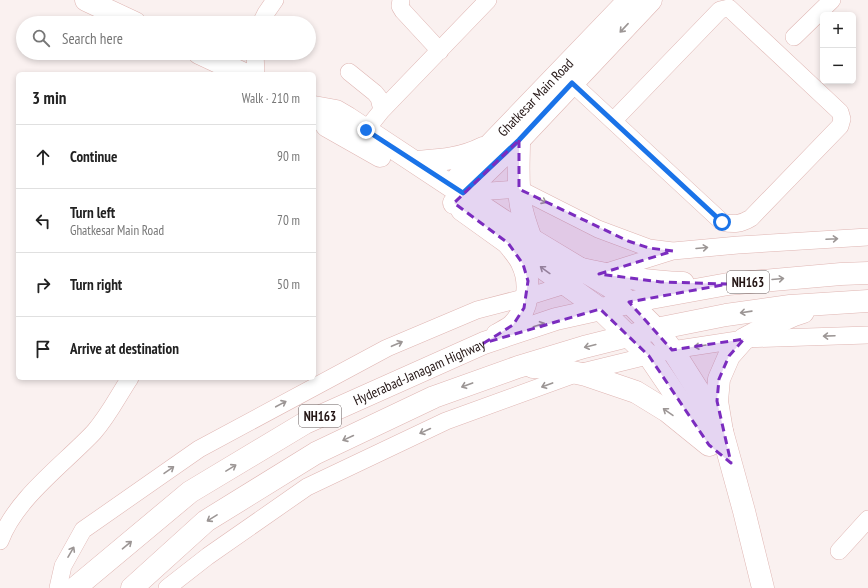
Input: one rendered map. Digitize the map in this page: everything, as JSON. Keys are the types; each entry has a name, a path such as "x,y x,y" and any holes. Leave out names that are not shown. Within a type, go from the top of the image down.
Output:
{"main road":[{"path":"86,0 120,16"},
{"name":"Ghatkesar Main Road","path":"452,194 491,144 629,0"},
{"name":"Ghatkesar Main Road","path":"452,194 519,140 651,0"},
{"path":"214,60 240,72"},
{"path":"316,107 336,111 416,162 508,243 523,264 528,281 527,298 524,308 513,325 484,343"},
{"path":"316,110 327,126 531,238 584,276 600,309 650,356 716,438 731,463 763,588"},
{"path":"519,140 520,205 531,238"},
{"path":"416,162 456,158 472,153 491,144"},
{"path":"508,243 609,286 629,302 656,329 672,350 708,406 716,438"},
{"name":"NH163","path":"600,309 629,302 728,284 868,272"},
{"path":"584,276 661,282 728,284"},
{"name":"NH163","path":"628,336 726,315 790,306 868,301"},
{"path":"716,438 719,379 729,356 744,339 794,315 839,302"},
{"name":"Hyderabad-Janagam Highway","path":"75,588 184,497 305,424 484,343 556,320 600,309"},
{"name":"Hyderabad-Janagam Highway","path":"132,588 206,522 316,453 434,397 518,367 584,347 628,336"},
{"path":"518,367 554,368 618,385 636,392 716,438"}],"street":[{"path":"264,16 275,0"},
{"path":"401,0 400,6 403,11 440,51"},
{"path":"366,130 382,110 488,0"},
{"path":"794,37 832,0"},
{"path":"572,83 613,121 722,222 738,224 751,218 840,126 842,120 840,112 728,8 720,10 613,121"},
{"path":"255,60 256,72"},
{"path":"350,72 375,93 379,98 382,110"},
{"path":"452,194 519,189 598,229 649,248 673,251"},
{"path":"58,588 63,566 83,530 199,449 387,348 477,310 527,298 584,276 673,251 738,245 868,237"},
{"path":"167,588 208,556 307,487 446,421 578,374 672,350 744,339 865,338"},
{"path":"0,540 4,531 20,507 45,478 95,431 111,410 129,380"},
{"path":"839,551 868,519"}],"highlighted area":[{"path":"519,140 519,189 628,241 649,248 673,251 599,274 661,282 728,284 629,302 672,350 744,339 729,356 719,379 717,401 731,463 709,445 649,356 600,309 484,343 513,325 524,308 528,281 523,264 508,243 454,203"}],"route":[{"path":"366,130 463,193 519,140 572,83 722,222"}]}
